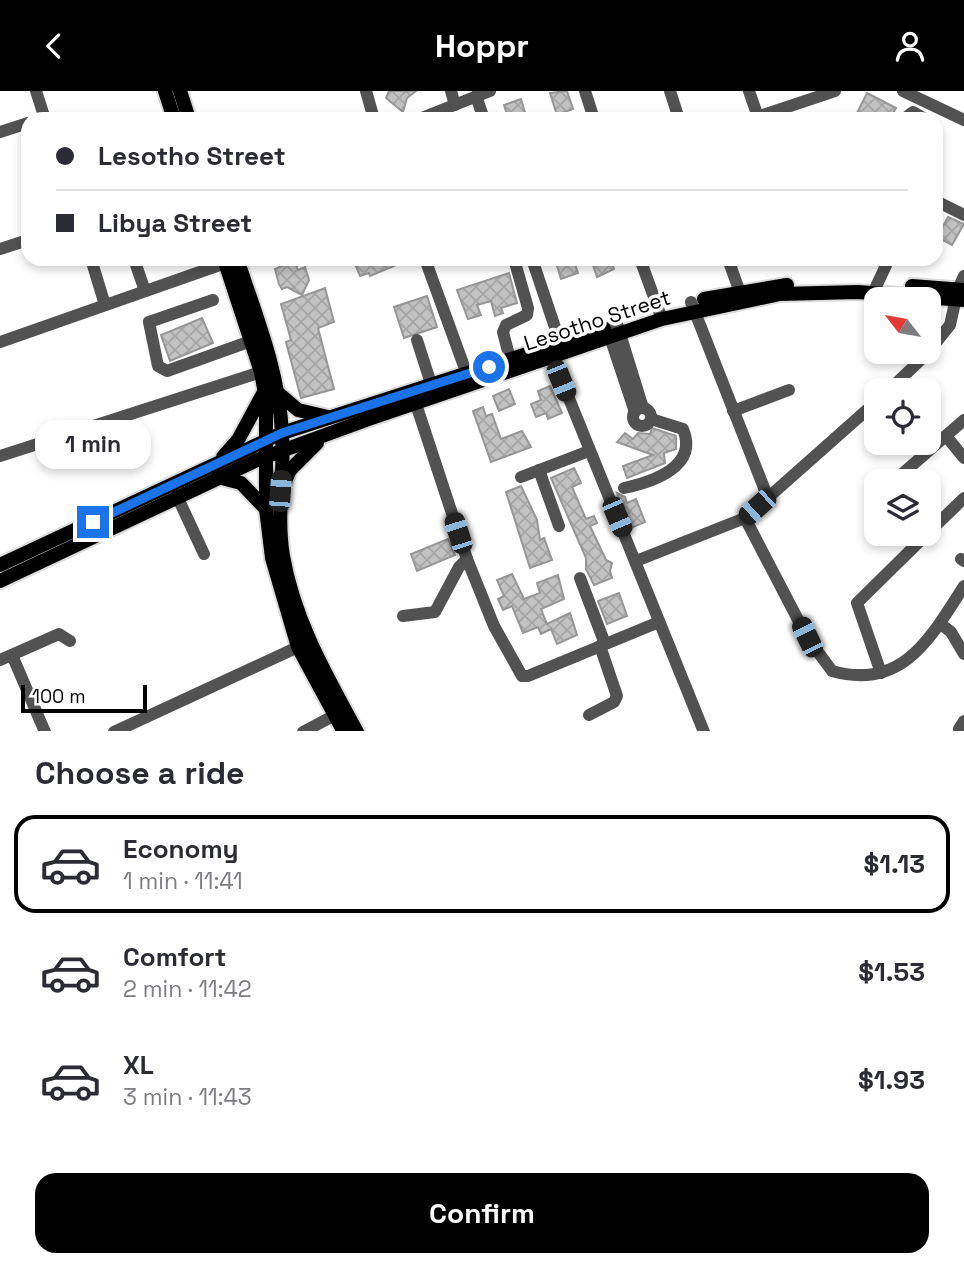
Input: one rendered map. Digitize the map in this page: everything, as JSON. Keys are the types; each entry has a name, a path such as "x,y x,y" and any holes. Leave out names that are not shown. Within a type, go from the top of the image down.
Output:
{"main road":[{"path":"165,91 172,112"},
{"path":"180,91 187,112"},
{"path":"232,266 251,341 261,372 271,391 282,433 279,520 283,557 295,606 308,641 357,731"},
{"path":"233,266 268,352 271,391 262,459 272,558 298,646 344,731"},
{"name":"Lesotho Street","path":"0,565 282,433 469,380 660,315 775,285 864,289"},
{"name":"Lesotho Street","path":"942,291 961,291"},
{"path":"271,391 298,410 312,415 337,417"},
{"path":"220,460 238,440 271,391"},
{"name":"Lesotho Street","path":"0,581 218,477 327,436 414,397"},
{"path":"280,491 290,470 327,436"},
{"path":"218,477 241,483 258,497 266,509"}],"street":[{"path":"36,91 42,112"},
{"path":"366,91 372,112"},
{"path":"451,91 455,104"},
{"path":"437,112 490,91"},
{"path":"585,91 592,112"},
{"path":"670,91 678,112"},
{"path":"749,91 753,112"},
{"path":"771,112 831,91"},
{"path":"903,91 962,114"},
{"path":"476,96 482,112"},
{"path":"0,132 21,125"},
{"path":"943,204 964,215"},
{"path":"0,249 21,242"},
{"path":"93,266 105,305"},
{"path":"136,266 145,291"},
{"path":"0,342 214,266"},
{"path":"428,266 469,380"},
{"path":"512,365 503,332 506,325 527,315 528,308 516,266"},
{"path":"534,266 556,350 589,451 704,731"},
{"path":"642,266 660,315"},
{"path":"730,266 741,296"},
{"path":"876,287 886,266"},
{"path":"942,335 950,324 961,291"},
{"path":"213,300 149,322 158,366 167,371 251,341"},
{"path":"692,306 768,498"},
{"path":"613,330 643,413 683,429 686,448 680,460 658,480 624,488"},
{"path":"418,340 433,391"},
{"path":"902,378 916,364"},
{"path":"0,456 261,372"},
{"path":"733,411 789,390"},
{"path":"414,397 467,558 494,626 522,676 528,676 659,622"},
{"path":"636,561 745,518 864,413"},
{"path":"908,469 964,420"},
{"path":"946,436 964,458"},
{"path":"521,477 589,451"},
{"path":"539,470 559,526"},
{"path":"177,496 204,554"},
{"path":"941,520 964,498"},
{"path":"745,518 819,658 832,671 844,674 881,673 903,665 942,625 964,586"},
{"path":"881,673 857,603 915,546"},
{"path":"403,616 435,612 458,568 467,558"},
{"path":"580,578 617,696 614,702 589,715"},
{"path":"942,625 951,632 964,655"},
{"path":"45,731 6,657 59,634 70,641"},
{"path":"114,731 298,646"},
{"path":"303,731 335,715"}],"building":[{"path":"389,91 416,91 407,98 403,112 386,98"},
{"path":"567,91 573,109 556,112 550,93"},
{"path":"867,93 896,108 894,112 858,112"},
{"path":"521,99 525,112 506,112 504,105"},
{"path":"948,217 964,224 952,245 943,240 943,226"},
{"path":"296,266 298,270 305,267 309,280 302,295 287,287 282,289 275,269"},
{"path":"356,266 394,266 370,276 369,273 360,276"},
{"path":"557,266 576,266 578,273 561,279"},
{"path":"593,266 613,266 614,269 597,277"},
{"path":"509,273 517,303 501,308 503,313 495,316 491,301 477,305 481,315 468,319 457,290"},
{"path":"325,288 334,322 318,328 334,389 301,398 286,342 291,340 281,304"},
{"path":"427,296 437,327 404,338 394,307"},
{"path":"202,318 213,343 170,361 161,335"},
{"path":"550,386 562,413 548,419 546,413 536,417 531,404 541,400 538,391"},
{"path":"509,389 515,404 499,411 493,396"},
{"path":"483,407 486,416 492,414 501,439 522,431 531,447 491,462 473,411"},
{"path":"652,428 676,436 676,449 664,453 665,463 627,478 623,466 653,455 617,442 625,433 633,439 638,433 650,434"},
{"path":"574,468 581,483 572,487 586,519 594,516 597,523 590,526 606,560 612,563 612,578 594,585 586,569 586,558 551,478"},
{"path":"521,486 537,520 540,540 544,538 552,560 530,568 506,492"},
{"path":"617,493 625,497 627,503 636,499 645,522 631,528"},
{"path":"448,539 455,555 417,571 411,554"},
{"path":"512,574 524,599 540,593 537,583 558,575 564,599 541,609 547,624 570,613 577,635 557,644 551,629 541,634 538,627 523,633 512,606 503,610 498,599 504,596 497,580"},
{"path":"619,593 627,616 607,624 598,601"}],"route":[{"path":"93,522 215,462 282,433 489,367"}]}
